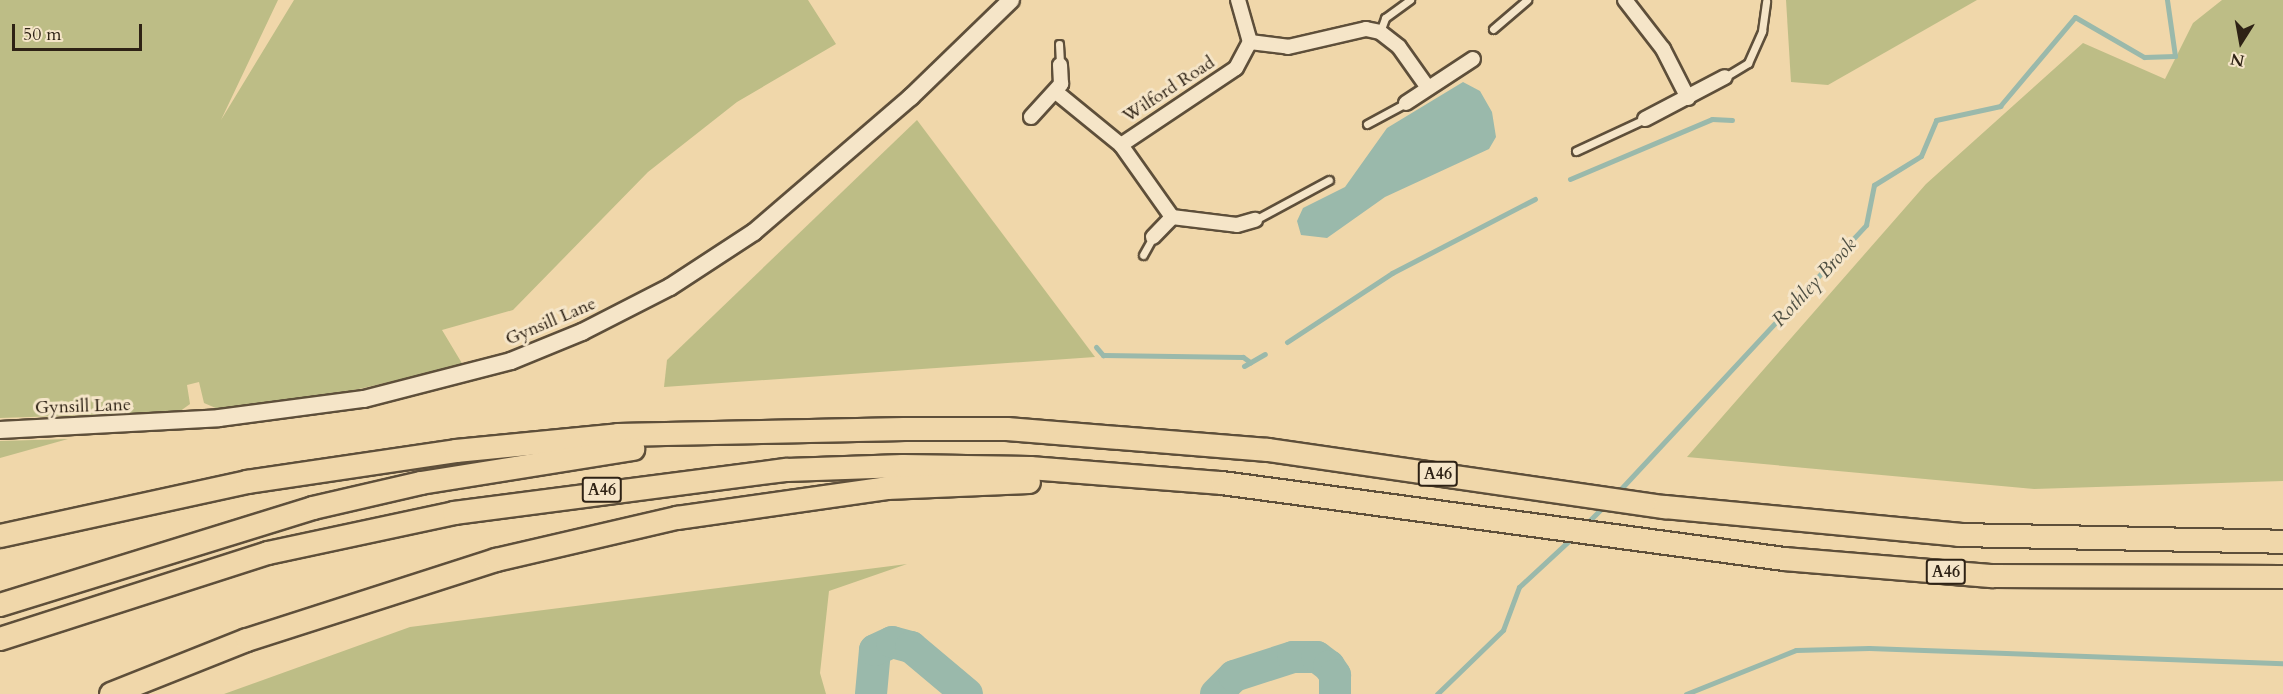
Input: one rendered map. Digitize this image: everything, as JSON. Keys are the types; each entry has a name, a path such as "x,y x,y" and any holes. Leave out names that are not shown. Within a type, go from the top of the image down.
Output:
{"highway":[{"name":"A46","path":"0,536 247,482 456,451 618,435 1007,429 1268,450 1640,503 1947,534 2115,541 2283,542"},
{"name":"A46","path":"0,605 220,532 399,488 583,455 757,434"},
{"name":"A46","path":"0,639 268,553 556,496 787,470 903,466 1041,468 1222,483 1547,529 1784,559 1993,576 2283,577"},
{"name":"A46","path":"111,694 396,588 677,518 887,488 1033,482 1222,483"},
{"path":"2115,541 2283,531"}],"street":[{"name":"Gynsill Lane","path":"0,430 219,418 364,399 511,361 582,332 670,287 754,232 911,97 1011,0"},
{"path":"1238,0 1250,42 1288,47 1366,29 1380,32 1399,47 1428,88"},
{"path":"1625,0 1663,49 1688,98"},
{"name":"Wilford Road","path":"1121,145 1236,68 1250,42"},
{"path":"1406,103 1473,59"},
{"path":"1030,117 1056,92 1060,65"},
{"path":"1644,119 1725,77"},
{"path":"1056,92 1121,145 1172,217 1237,225 1255,220"},
{"path":"1153,237 1172,217"}],"lane":[{"path":"1380,32 1385,18 1410,0"},
{"path":"1493,29 1527,0"},
{"path":"1725,77 1748,63 1762,31 1766,1"},
{"path":"1059,44 1060,65"},
{"path":"1366,124 1406,103"},
{"path":"1576,151 1644,119"},
{"path":"1255,220 1329,180"},
{"path":"1143,255 1153,237"}],"green space":[{"path":"0,0 278,0 221,120 294,0 808,0 836,44 737,102 648,172 513,310 442,330 463,365 350,391 218,409 204,403 199,382 187,385 190,404 179,412 0,418"},
{"path":"1786,0 1977,0 1828,85 1791,82"},
{"path":"2222,0 2283,0 2283,481 2034,489 1687,457 1926,184 2083,43 2165,79 2193,23"},
{"path":"917,120 1095,357 664,387 667,360"},
{"path":"68,439 0,458 0,441"},
{"path":"907,564 829,591 820,673 826,694 224,694 410,627"}],"shaded area":[{"path":"1463,82 1480,91 1492,112 1496,137 1489,149 1385,197 1327,238 1301,235 1297,221 1303,208 1345,187 1387,128"}],"waterway":[{"name":"Rothley Brook","path":"1617,493 1866,225 1874,185 1921,156 1936,120 2000,106 2075,17 2144,57 2175,56 2167,0"},
{"path":"1570,179 1712,119 1732,120"},
{"path":"1287,342 1392,273 1535,199"},
{"path":"1096,347 1103,355 1243,357 1250,362"},
{"path":"1244,366 1265,354"},
{"name":"Rothley Brook","path":"1585,525 1604,506"},
{"name":"Rothley Brook","path":"1437,694 1503,630 1519,587 1572,538"},
{"name":"Rothley Brook","path":"871,694 875,650 892,642 911,647 967,694"},
{"path":"1686,694 1796,650 1869,648 2283,663"},
{"name":"Rothley Brook","path":"1216,694 1234,676 1293,657 1317,657 1329,666 1335,675 1335,694"}]}
